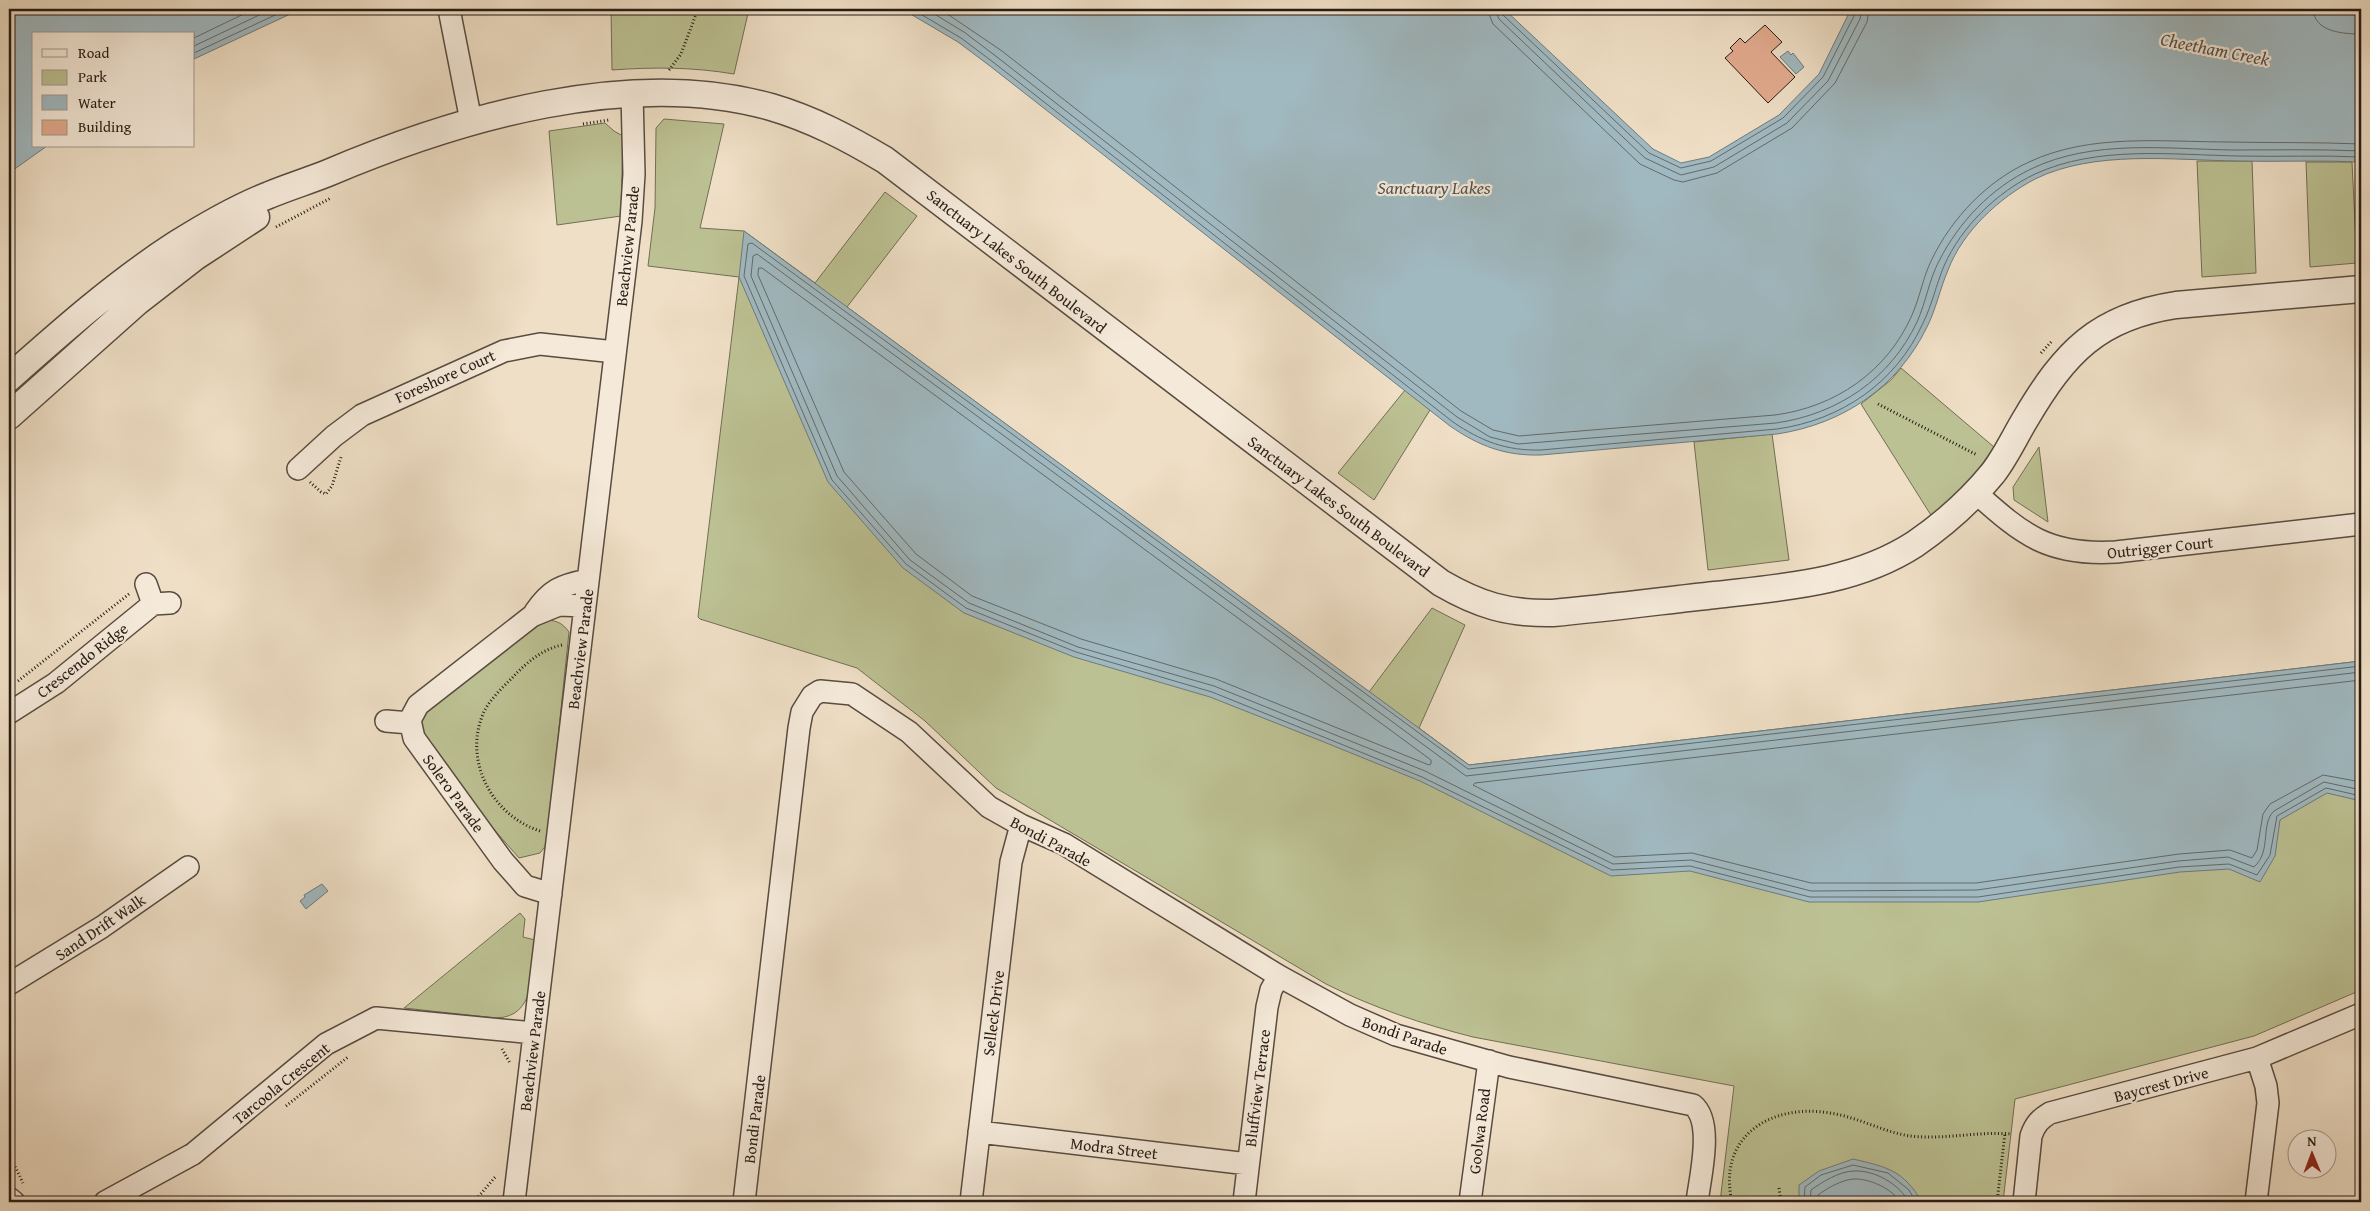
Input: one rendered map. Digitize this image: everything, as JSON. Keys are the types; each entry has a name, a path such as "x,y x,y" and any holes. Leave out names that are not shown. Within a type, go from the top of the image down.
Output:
{"street":[{"path":"449,9 471,121"},
{"name":"Sanctuary Lakes South Boulevard","path":"9,378 92,306 174,246 225,216 267,196 408,141 471,121 570,101 632,94 694,94 769,107 812,122 872,152 915,182 1418,568 1441,583 1482,604 1518,612 1553,613 1816,582 1849,574 1899,553 1942,524 1976,492 1993,472 2048,382 2063,363 2076,348 2113,323 2154,308 2361,289"},
{"name":"Beachview Parade","path":"514,1202 633,192 632,94"},
{"name":"Sanctuary Lakes South Boulevard","path":"9,416 164,280 195,257 312,179"},
{"name":"Foreshore Court","path":"298,469 334,436 362,414 498,353 516,347 540,344 615,352"},
{"name":"Outrigger Court","path":"1976,492 2016,528 2029,536 2048,545 2081,552 2116,552 2361,524"},
{"path":"532,616 545,597 560,587 588,580"},
{"name":"Crescendo Ridge","path":"9,713 56,683 157,597"},
{"path":"386,721 410,723 418,705 532,616 559,605 585,606"},
{"name":"Bondi Parade","path":"744,1202 798,738 802,712 807,702 820,691 843,692 861,699 910,732 989,807 1021,825 1064,844 1324,1002 1389,1032 1524,1071 1693,1105 1701,1114 1705,1127 1697,1202"},
{"name":"Solero Parade","path":"410,723 414,738 504,861 525,886 551,894"},
{"name":"Selleck Drive","path":"971,1202 1010,862 1021,825"},
{"path":"504,861 531,872 553,872"},
{"name":"Sand Drift Walk","path":"9,984 95,932 188,866"},
{"name":"Bluffview Terrace","path":"1244,1202 1267,1007 1271,990 1279,976"},
{"name":"Baycrest Drive","path":"2031,1136 2034,1126 2050,1113 2256,1058 2361,1014"},
{"name":"Tarcoola Crescent","path":"105,1202 194,1154 326,1044 376,1018 534,1032"},
{"path":"2256,1058 2266,1086 2268,1103 2256,1202"},
{"name":"Goolwa Road","path":"1470,1202 1489,1061"},
{"name":"Modra Street","path":"979,1132 1248,1164"},
{"path":"2024,1202 2031,1136"}],"path":[{"path":"669,70 680,54 698,9"},
{"path":"661,71 679,71"},
{"path":"2040,354 2053,340"},
{"path":"1878,404 1977,455"},
{"path":"1974,460 1982,447"},
{"path":"298,469 321,492 326,494 332,486 343,454"},
{"path":"15,683 134,589 157,597"},
{"path":"558,836 528,827 507,814 491,793 480,772 477,748 479,727 483,713 495,697 525,665 548,649 580,643"},
{"path":"494,1028 492,1047 502,1049 510,1062 509,1072"},
{"path":"282,1108 355,1051"},
{"path":"1732,1202 1728,1182 1732,1157 1750,1130 1762,1122 1776,1117 1816,1111 1830,1112 1890,1132 1926,1137 2005,1133 2031,1136"},
{"path":"1997,1202 2005,1133"},
{"path":"9,1154 13,1198"},
{"path":"474,1202 496,1178 497,1169"},
{"path":"1779,1188 1781,1202"}],"green space":[{"path":"611,9 749,9 734,74 673,68 612,70"},
{"path":"664,119 724,124 700,228 744,231 815,283 885,192 917,216 847,307 1369,692 1432,608 1465,625 1419,728 1469,765 2361,661 2361,990 2254,1036 2015,1099 2003,1202 1720,1202 1734,1086 1473,1037 1398,1015 1344,993 996,788 925,721 857,668 698,617 739,277 648,266 655,208 656,128"},
{"path":"605,123 623,136 621,216 557,225 549,131"},
{"path":"2197,161 2252,161 2256,273 2202,277"},
{"path":"2306,162 2352,162 2357,263 2310,267"},
{"path":"1901,368 1994,447 1961,494 1934,520 1861,404 1891,380"},
{"path":"1405,390 1430,410 1374,500 1338,473"},
{"path":"1772,434 1789,560 1708,570 1694,442"},
{"path":"2039,447 2048,522 2014,500 2013,487"},
{"path":"543,620 558,622 569,632 547,844 540,853 519,858 414,738 418,705"},
{"path":"520,913 525,919 523,937 535,940 532,978 525,1001 519,1010 509,1016 496,1018 404,1008"}],"water":[{"path":"9,9 301,9 195,59 195,32 32,32 32,148 44,148 9,173"},
{"name":"Sanctuary Lakes","path":"902,9 1504,9 1653,149 1681,163 1709,157 1779,115 1819,74 1851,9 2317,9 2361,16 2361,162 2134,159 2108,160 2058,170 2035,179 2008,196 1973,229 1955,256 1945,277 1927,327 1915,348 1901,368 1884,385 1846,412 1824,422 1777,434 1541,455 1516,454 1482,444 1450,426 990,66 958,42"},
{"path":"1788,51 1791,55 1793,53 1804,67 1796,74 1780,57"},
{"path":"744,231 1469,765 2361,661 2361,801 2327,793 2280,820 2275,856 2260,882 2229,869 2180,872 1978,902 1809,902 1690,871 1611,876 1420,781 1210,697 1074,657 964,613 903,568 828,482 739,277"},
{"path":"322,884 328,891 306,909 300,901 305,897 304,895"},
{"path":"1853,1159 1885,1168 1901,1176 1922,1202 1799,1202 1799,1185 1819,1171"}],"building":[{"path":"1765,25 1782,42 1771,52 1795,77 1768,103 1725,58 1733,51 1730,48 1740,38 1745,43"}],"water label":[{"name":"Cheetham Creek","path":"2215,49"}]}
